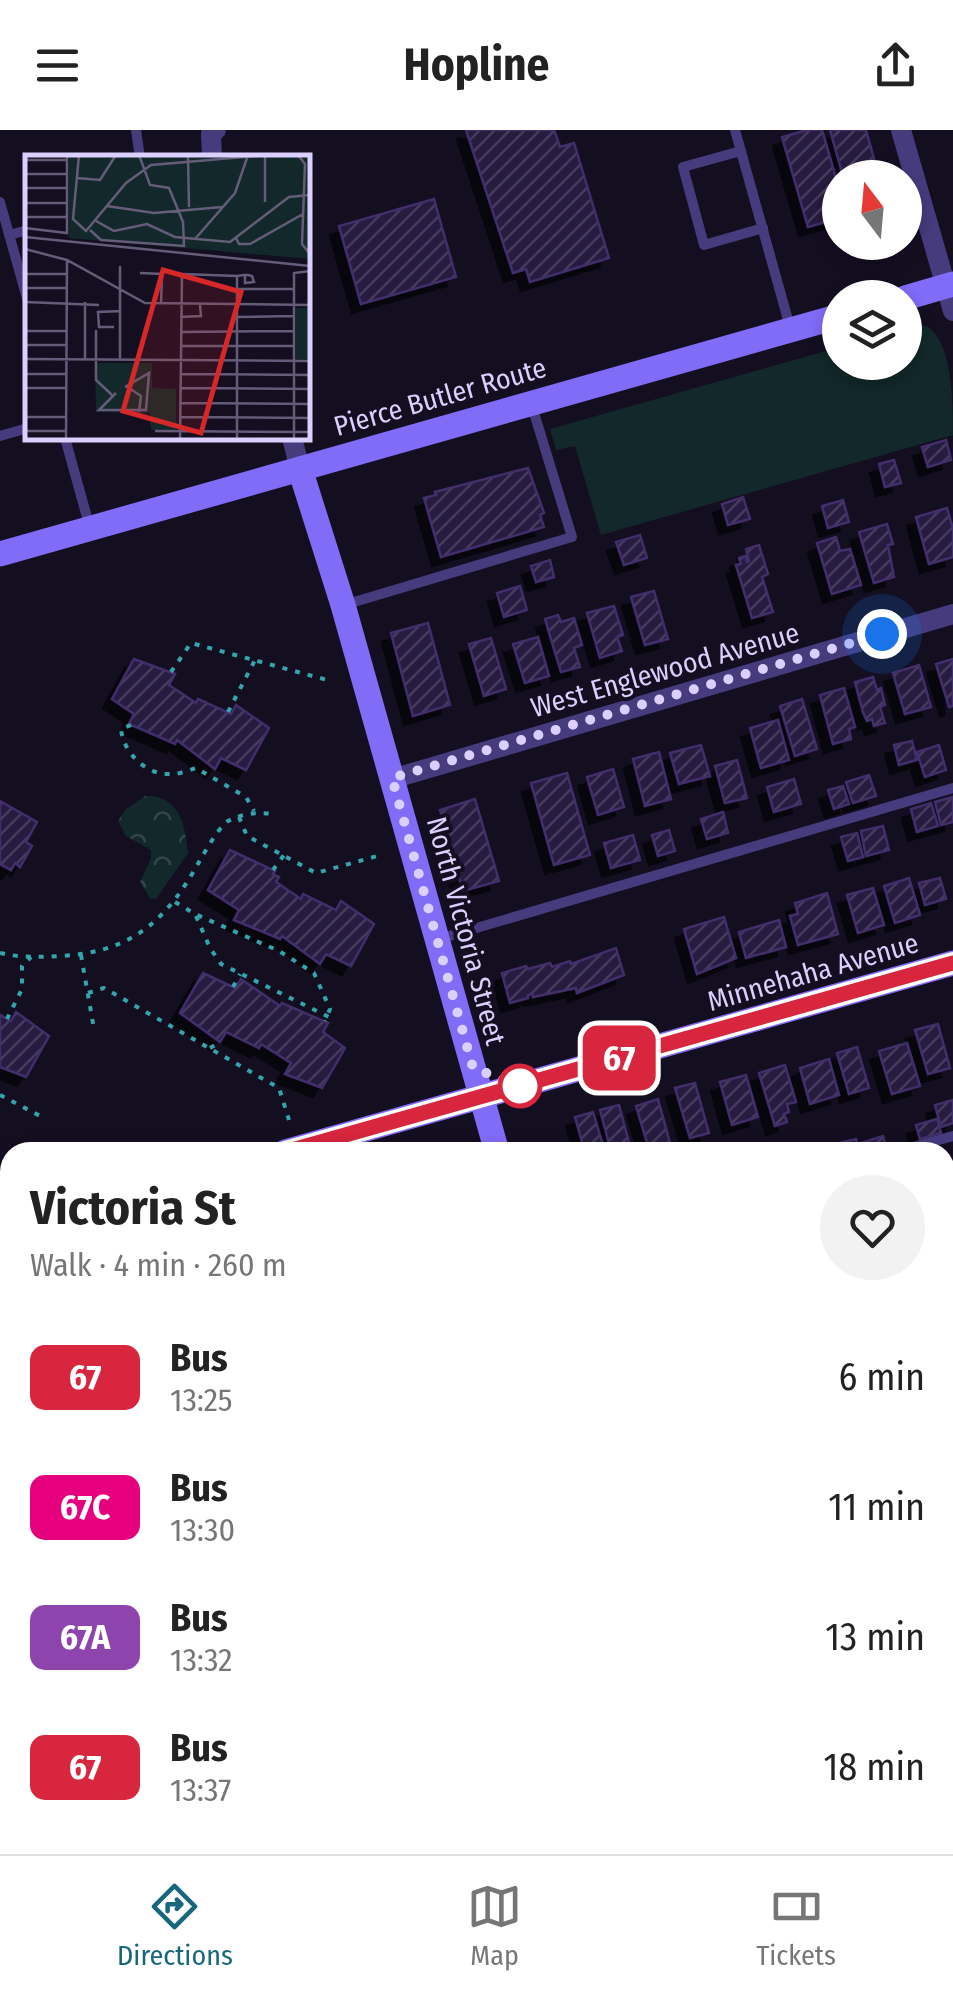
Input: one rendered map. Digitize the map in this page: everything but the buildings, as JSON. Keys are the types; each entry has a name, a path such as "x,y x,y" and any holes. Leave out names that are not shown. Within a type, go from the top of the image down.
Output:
{"street":[{"path":"901,130 949,285 953,312"},
{"path":"922,293 949,285"},
{"name":"Pierce Butler Route","path":"0,554 822,321"},
{"name":"North Victoria Street","path":"293,440 344,605 494,1142"},
{"name":"West Englewood Avenue","path":"392,778 953,614"},
{"name":"Minnehaha Avenue","path":"321,1142 953,963"}],"lane":[{"path":"136,130 140,155"},
{"path":"735,130 790,330"},
{"path":"741,151 683,167 687,182 704,244 762,228"},
{"path":"0,202 25,291"},
{"path":"9,235 25,231"},
{"path":"344,605 572,537 530,402"},
{"path":"0,436 25,429"},
{"path":"66,440 90,529"},
{"path":"438,940 953,788"}],"path":[{"path":"170,672 192,643 331,681"},
{"path":"228,712 255,660"},
{"path":"131,725 121,729 122,738 125,748 139,762 171,775 196,768 246,797 255,812"},
{"path":"0,953 30,958 80,954 127,942 175,902 225,823 255,812 274,814"},
{"path":"240,817 247,836 316,872 381,855"},
{"path":"273,870 284,856"},
{"path":"175,902 279,951 314,973 328,1002 327,1019 221,964 195,914"},
{"path":"80,954 94,1029"},
{"path":"7,1019 22,989 22,966 30,958"},
{"path":"232,987 240,974"},
{"path":"88,993 104,988 279,1088 289,1120"},
{"path":"210,1048 220,1042"},
{"path":"0,1095 44,1118"}],"green space":[{"path":"922,326 936,334 942,346 952,391 953,435 601,535 575,446 556,450 550,429 822,352 822,380 922,380"},
{"path":"145,796 157,797 173,806 182,822 188,853 156,899 150,898 140,882 151,850 126,836 118,821 125,810"}],"bus line":[{"name":"67","path":"320,1142 953,963"}],"route":[{"path":"520,1086 473,1068 392,778 882,634"}]}
